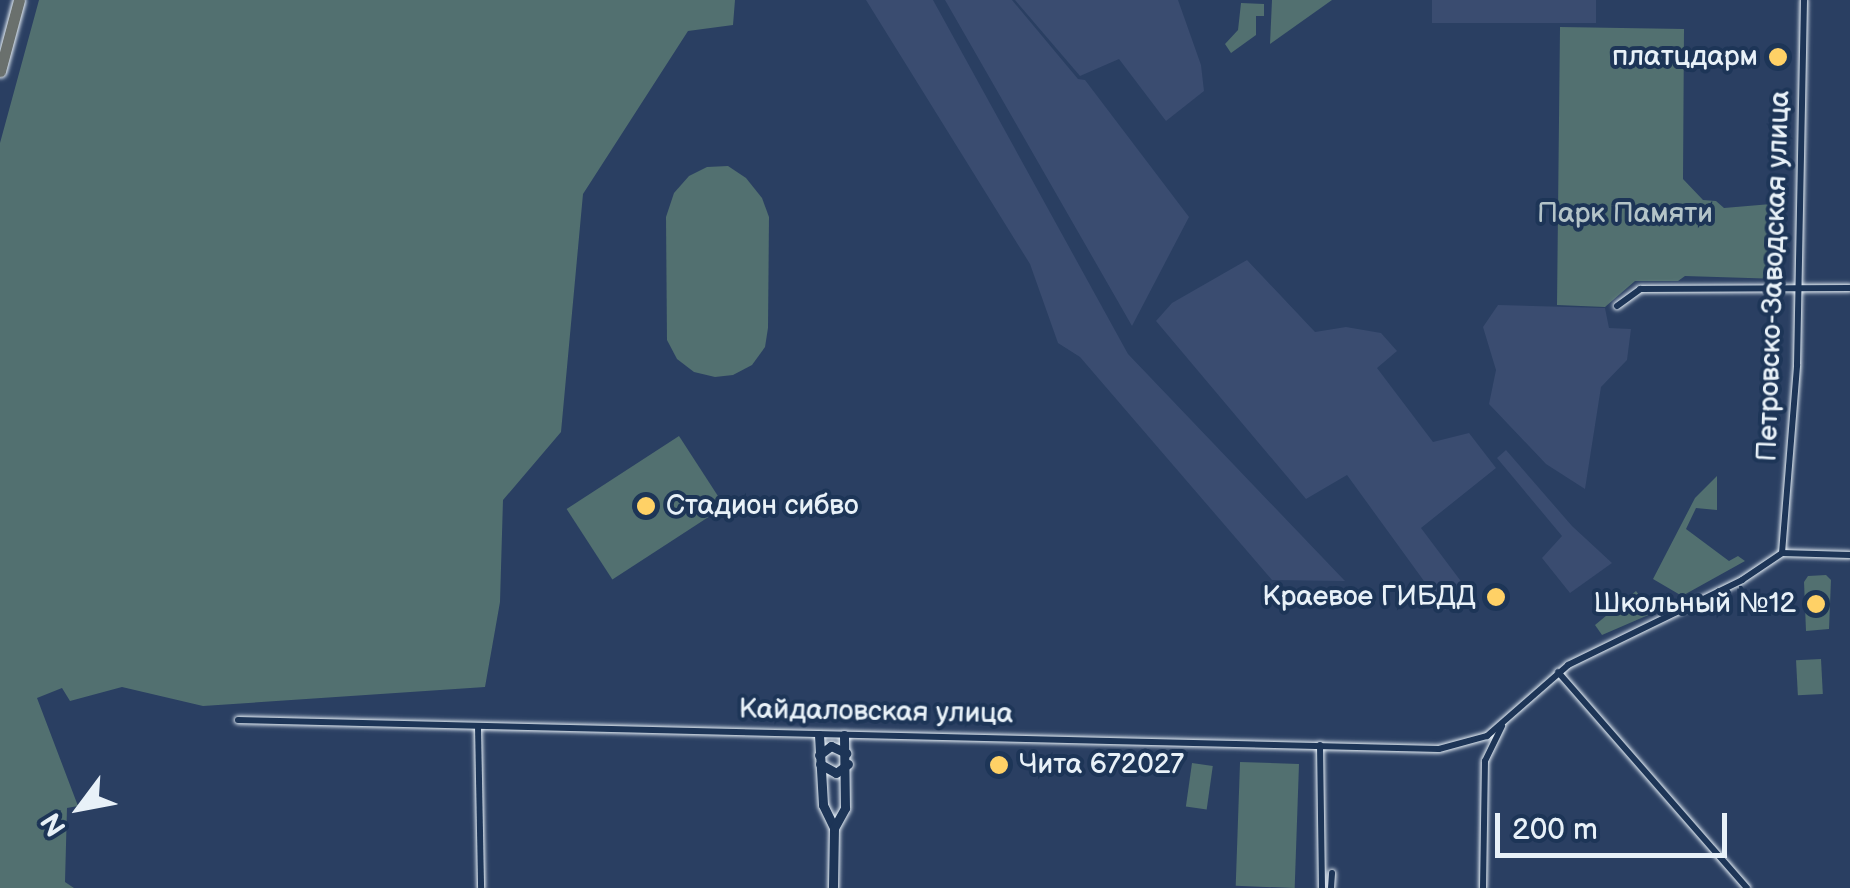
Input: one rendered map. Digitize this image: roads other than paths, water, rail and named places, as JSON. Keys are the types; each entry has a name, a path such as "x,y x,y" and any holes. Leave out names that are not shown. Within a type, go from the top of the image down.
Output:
{"highway":[{"path":"0,71 20,0"}],"street":[{"name":"Петровско-Заводская улица","path":"1782,553 1799,288 1804,0"},
{"path":"1617,306 1640,290 1850,288"},
{"path":"1484,888 1485,761 1505,721 1558,672 1742,580 1782,553 1850,555"},
{"path":"1558,672 1747,888"},
{"name":"Кайдаловская улица","path":"238,720 1439,749 1476,742 1505,721"},
{"path":"478,727 480,888"},
{"path":"834,828 845,808 848,760 844,734"},
{"path":"820,735 824,805 834,828 833,888"},
{"path":"1320,745 1322,888"},
{"path":"819,759 831,746 848,760"},
{"path":"819,759 826,771 836,773 848,760"},
{"path":"1331,888 1332,873"}],"place":[{"name":"платцдарм","path":"1778,57"},
{"name":"Стадион сибво","path":"646,506"},
{"name":"Краевое ГИБДД","path":"1496,597"},
{"name":"Школьный №12","path":"1816,604"},
{"name":"Чита 672027","path":"999,765"}],"park label":[{"name":"Парк Памяти","path":"1625,214"}]}
